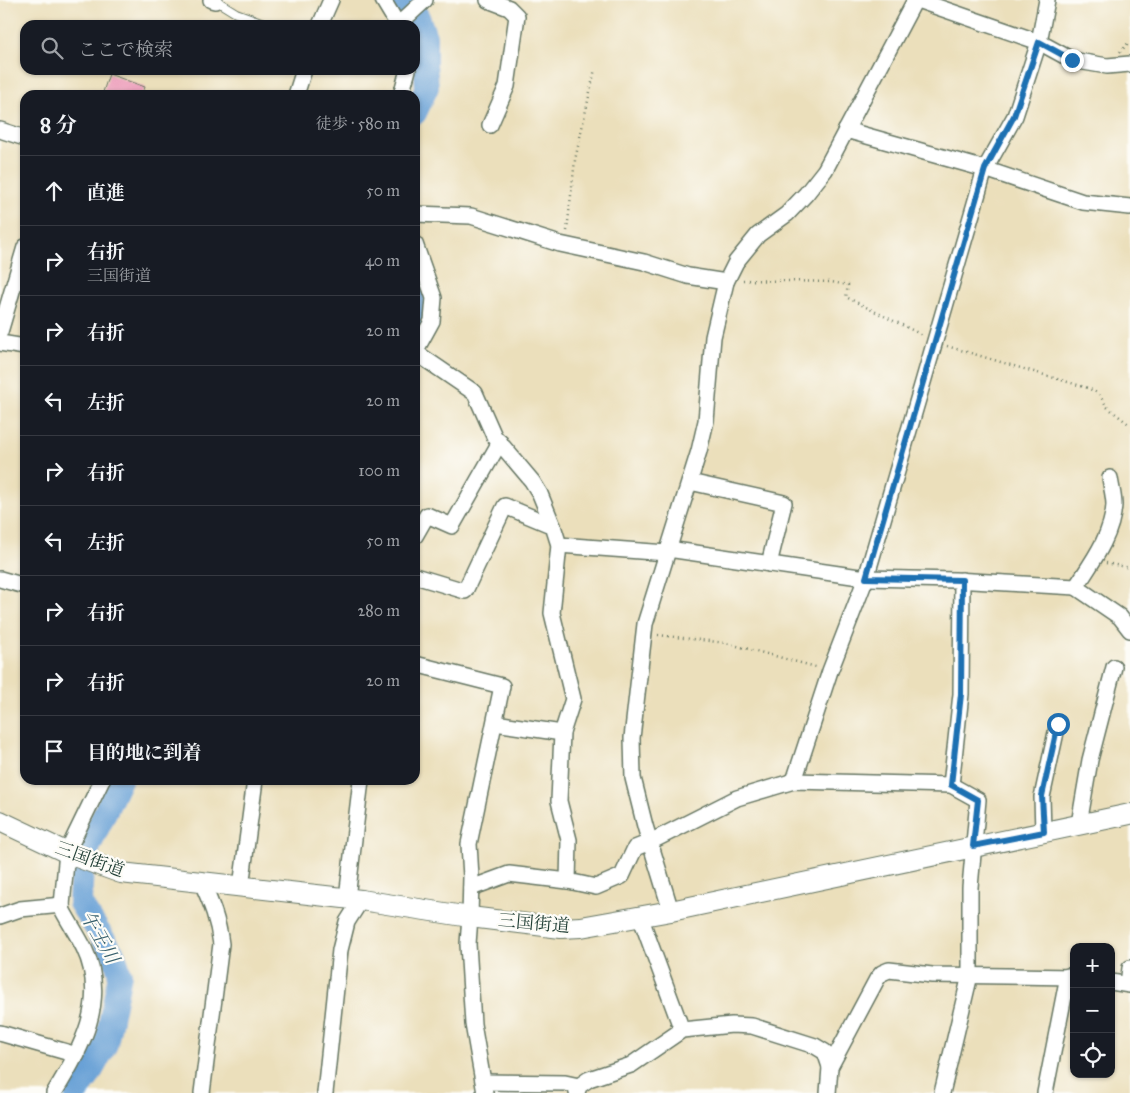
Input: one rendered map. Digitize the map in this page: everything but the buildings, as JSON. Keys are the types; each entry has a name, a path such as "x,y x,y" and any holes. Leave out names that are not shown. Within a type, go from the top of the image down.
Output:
{"street":[{"path":"322,20 331,0"},
{"path":"384,0 398,20"},
{"path":"403,20 425,0"},
{"path":"488,0 509,8 517,16 507,86 490,125"},
{"path":"671,910 633,778 632,738 645,624 699,451 706,421 713,337 726,282 736,262 758,235 787,214 826,170 916,0 1039,42 1072,60 1107,66 1130,64"},
{"path":"794,781 830,671 866,578 985,169 1014,116 1039,42 1048,0"},
{"path":"298,90 302,75"},
{"path":"402,90 406,75"},
{"path":"0,130 20,136"},
{"path":"846,130 985,169 1083,202 1130,207"},
{"path":"420,214 471,216 565,245 644,262 688,276 726,282"},
{"path":"420,258 434,298 432,321 420,343"},
{"path":"0,332 20,264"},
{"path":"0,343 20,346"},
{"path":"420,355 475,393 494,436 532,481 540,494 559,545 552,614 573,699 562,733 559,801 569,840 568,881"},
{"path":"420,524 427,515 452,526 500,442"},
{"path":"1076,587 1104,542 1114,504 1110,478"},
{"path":"690,482 784,503 769,564"},
{"path":"420,578 464,591 505,506 553,526"},
{"path":"559,545 667,551 866,578 962,580 1076,587 1120,617 1130,630"},
{"path":"0,579 20,585"},
{"path":"951,785 961,694 962,580"},
{"path":"420,665 502,686 469,844 471,888 468,944 473,1024 484,1087 565,1083 578,1090 589,1079 631,1065 682,1030 732,1025 752,1026 815,1046 825,1052 830,1066 828,1093"},
{"path":"1079,824 1090,760 1114,667"},
{"path":"494,723 562,733"},
{"path":"1044,832 1042,796 1058,724"},
{"path":"471,888 509,874 568,881 596,888 622,876 635,848 737,798 794,781 951,785 978,800 970,887 970,975 942,1093"},
{"path":"54,1093 77,1055 86,1035 94,993 91,969 85,950 63,911 62,905 71,854 100,785"},
{"path":"241,887 254,785"},
{"path":"325,1093 340,950 354,899 361,785"},
{"name":"三国街道","path":"0,821 71,854 121,873 354,899 470,917 561,928 581,927 671,910 1130,814"},
{"path":"202,883 215,910 219,923 221,944 202,1093"},
{"path":"0,916 20,909 62,905"},
{"path":"640,916 682,1030"},
{"path":"1115,982 1129,984 1130,968"},
{"path":"830,1066 877,979 882,973 889,970 932,975 1070,976"},
{"path":"1045,1093 1070,980"},
{"path":"0,1033 77,1055"}],"lane":[{"path":"214,0 236,13 255,20"}],"path":[{"path":"565,245 575,160 595,69"},
{"path":"1092,561 1130,568"},
{"path":"644,634 726,643 830,671"}],"waterway":[{"name":"午王川","path":"402,0 402,3 419,20"},
{"name":"午王川","path":"420,23 425,37 427,87 420,102"},
{"name":"午王川","path":"420,276 423,308 420,323"},
{"name":"午王川","path":"76,1093 88,1077 106,1044 120,974 114,955 80,903 82,868 86,853 118,785"}],"route":[{"path":"1058,724 1042,796 1044,832 973,846 978,800 951,785 961,694 962,580 866,578 936,343 985,169 1014,116 1039,42 1072,60"}]}
